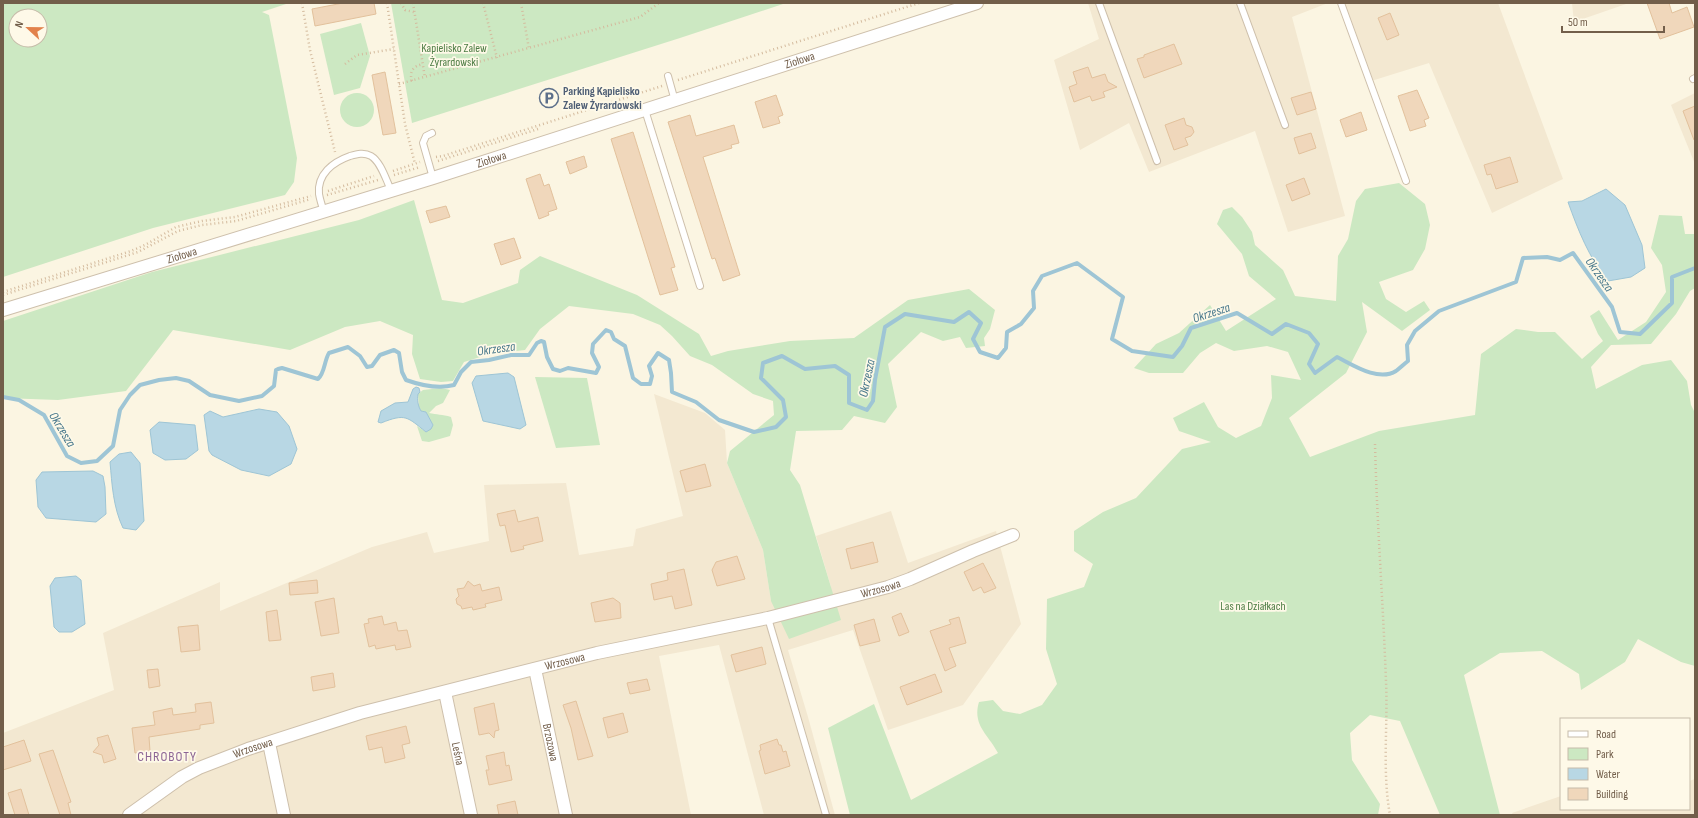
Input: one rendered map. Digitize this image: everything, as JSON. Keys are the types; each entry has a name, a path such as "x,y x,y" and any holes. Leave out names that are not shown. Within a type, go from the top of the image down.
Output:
{"street":[{"name":"Ziołowa","path":"3,310 433,178 977,3"},
{"name":"Wrzosowa","path":"129,815 182,777 193,771 269,743 360,713 597,653 768,618 888,587 1013,535"},
{"name":"Brzozowa","path":"535,669 566,815"},
{"name":"Leśna","path":"445,692 471,815"},
{"path":"269,743 284,815"}],"lane":[{"path":"1099,3 1157,161"},
{"path":"1240,3 1285,125"},
{"path":"1341,3 1406,181"},
{"path":"668,76 675,101"},
{"path":"645,110 700,286"},
{"path":"432,133 426,136 423,143 433,178"},
{"path":"324,212 320,195 320,184 327,170 336,162 351,156 358,154 372,156 391,190"},
{"path":"768,618 826,815"}],"path":[{"path":"302,3 310,50 335,152"},
{"path":"387,3 405,124 415,164"},
{"path":"400,3 405,10 414,12"},
{"path":"413,3 425,78"},
{"path":"483,3 497,58"},
{"path":"521,3 529,49"},
{"path":"399,84 640,17 659,3"},
{"path":"806,44 924,5"},
{"path":"345,64 357,55 394,48"},
{"path":"412,81 412,70 415,66 423,64"},
{"path":"3,295 138,252 178,231 202,225 236,221 384,176 429,164 672,87"},
{"path":"384,176 421,162"},
{"path":"3,292 131,251 145,245 176,227 202,221 235,217 320,195"},
{"path":"1375,444 1376,500 1386,684 1385,773 1390,815"}],"shaded area":[{"path":"1088,3 1328,3 1292,17 1345,216 1288,232 1255,131 1149,172 1129,123 1080,150 1054,60 1099,39"},
{"path":"1340,3 1498,3 1563,179 1492,213 1429,63 1368,82"},
{"path":"1572,3 1629,3 1574,22"},
{"path":"1695,93 1695,164 1671,105"},
{"path":"654,394 705,413 725,430 727,463 763,550 771,601 831,587 816,536 891,511 908,563 996,531 1021,624 963,705 888,730 853,630 788,650 835,815 764,815 719,645 659,656 691,815 3,815 3,733 114,690 103,633 220,582 220,611 372,547 427,532 434,553 489,541 484,485 566,483 579,555 633,546 636,529 683,516"},
{"path":"1695,779 1695,815 1513,815 1512,813 1560,796 1560,810 1690,810 1690,781"}],"green space":[{"path":"3,3 289,3 262,12 269,15 297,158 294,182 285,195 153,228 3,277"},
{"name":"Kapielisko Zalew Żyrardowski","path":"391,3 786,3 412,123"},
{"path":"361,23 370,56 360,88 334,95 320,34"},
{"path":"360,93 369,98 373,103 373,117 369,122 364,126 354,127 350,126 341,117 340,107 341,103 350,94"},
{"name":"Las na Działkach","path":"1399,183 1425,204 1430,225 1425,249 1413,270 1379,282 1386,299 1406,312 1424,301 1430,310 1402,331 1362,302 1367,332 1346,373 1289,418 1310,457 1379,431 1475,415 1481,354 1516,329 1538,332 1555,332 1582,359 1603,341 1598,334 1590,316 1599,310 1618,340 1646,322 1666,292 1662,265 1651,248 1659,215 1682,216 1685,234 1695,234 1695,288 1690,291 1676,314 1651,344 1611,345 1591,367 1596,389 1642,365 1671,360 1687,381 1691,405 1695,413 1695,666 1681,662 1638,639 1625,662 1581,690 1579,674 1542,651 1500,653 1464,675 1500,815 1440,815 1400,721 1370,715 1350,733 1352,760 1380,804 1378,815 850,815 828,728 874,704 911,800 998,753 979,723 977,710 979,702 993,700 1003,711 1020,714 1042,705 1057,684 1046,649 1047,599 1084,587 1093,564 1074,551 1074,531 1103,512 1136,498 1182,449 1211,442 1179,431 1173,418 1204,402 1218,427 1236,438 1261,426 1272,398 1271,375 1301,380 1288,352 1267,346 1234,351 1216,343 1200,353 1183,373 1149,373 1134,368 1156,344 1179,333 1210,305 1226,331 1276,299 1249,276 1242,254 1217,224 1223,210 1232,207 1242,217 1252,232 1255,245 1283,270 1295,296 1336,301 1338,256 1348,239 1356,201 1365,189"},
{"path":"414,200 442,300 463,303 518,283 520,270 540,256 637,295 699,334 711,356 728,351 790,341 854,338 908,300 969,289 995,310 990,329 984,338 985,346 966,348 960,337 943,341 921,332 888,364 897,407 885,423 854,416 842,430 796,431 790,470 800,485 841,620 789,639 771,601 763,550 727,463 730,451 774,415 773,401 753,394 712,365 690,356 660,325 633,314 569,306 540,329 525,350 490,354 464,362 453,381 441,382 420,379 412,354 413,335 380,321 345,327 290,350 173,330 126,391 58,400 3,398 3,321 152,272 359,220"},
{"path":"535,377 587,378 600,445 556,448"},
{"path":"441,388 450,390 443,403 436,406 429,413 451,417 453,425 450,436 429,442 422,441 417,426 426,432 433,425 426,412 421,411 419,407 418,394 423,390"}],"water":[{"path":"1606,189 1625,205 1642,245 1645,268 1631,277 1608,281 1595,263 1580,233 1568,202 1582,201"},
{"path":"508,373 514,377 526,425 520,429 483,421 472,383 476,376"},
{"path":"416,387 419,388 420,392 418,394 419,407 421,411 426,412 433,425 431,429 426,432 410,420 401,417 381,423 378,422 381,411 395,403 408,402 413,389"},
{"path":"259,409 277,412 289,426 297,449 291,464 269,476 241,470 212,455 209,451 204,415 210,411 223,417"},
{"path":"159,422 195,425 198,450 186,459 165,460 153,453 150,430"},
{"path":"131,452 140,463 144,521 136,530 123,528 117,512 110,462 119,454"},
{"path":"93,471 103,476 106,514 96,522 46,518 38,507 36,480 42,472"},
{"path":"76,576 81,580 85,624 72,632 59,632 54,627 50,586 55,578"}],"building":[{"path":"343,3 374,3 376,14 315,26 312,9"},
{"path":"1647,3 1669,3 1672,13 1687,7 1694,27 1660,39"},
{"path":"1390,13 1399,35 1387,40 1378,18"},
{"path":"1174,44 1182,64 1144,78 1137,59"},
{"path":"1088,67 1092,78 1105,74 1108,82 1117,87 1103,92 1105,97 1092,101 1090,96 1074,102 1069,87 1077,84 1073,72"},
{"path":"385,72 396,133 383,135 372,75"},
{"path":"1417,90 1429,118 1424,120 1426,126 1410,131 1398,96"},
{"path":"1311,92 1316,109 1297,115 1291,98"},
{"path":"776,95 783,115 778,117 780,123 763,128 755,102"},
{"path":"1695,106 1695,140 1694,140 1683,111"},
{"path":"1361,112 1367,130 1346,137 1340,120"},
{"path":"690,115 696,136 734,125 739,143 731,145 732,148 703,157 740,275 723,281 715,258 712,259 668,122"},
{"path":"1184,118 1186,125 1192,127 1194,132 1191,136 1185,138 1188,145 1174,150 1165,125"},
{"path":"633,132 675,267 671,268 678,290 660,295 611,139"},
{"path":"1311,133 1316,148 1299,154 1294,138"},
{"path":"584,156 587,167 570,174 566,162"},
{"path":"1510,157 1518,182 1496,189 1491,174 1487,175 1484,165"},
{"path":"540,174 544,186 549,184 557,209 548,212 549,215 539,219 526,179"},
{"path":"1304,178 1310,194 1292,201 1286,185"},
{"path":"446,206 450,217 430,223 426,211"},
{"path":"514,238 521,258 501,265 494,244"},
{"path":"705,464 711,486 686,492 680,471"},
{"path":"515,510 518,522 538,517 543,541 523,546 524,549 511,552 505,525 500,526 497,514"},
{"path":"873,542 878,562 851,569 846,549"},
{"path":"737,556 745,579 717,586 712,570 716,562"},
{"path":"983,563 996,588 984,593 981,587 973,591 964,572"},
{"path":"684,569 692,605 675,609 672,596 654,600 651,584 668,580 667,573"},
{"path":"317,580 318,593 290,595 289,583"},
{"path":"468,581 474,586 480,584 482,591 499,587 502,600 485,604 486,607 473,610 472,607 462,609 461,606 457,604 456,599 459,596 457,589 464,588"},
{"path":"334,598 339,633 321,636 315,602"},
{"path":"613,598 620,603 621,618 595,622 591,603"},
{"path":"277,610 281,640 269,641 266,612"},
{"path":"901,613 909,632 899,636 892,617"},
{"path":"382,616 384,625 396,622 398,631 407,630 411,647 396,650 395,645 376,649 375,645 369,647 364,624 369,623 368,619"},
{"path":"959,617 966,643 949,648 956,666 945,671 930,631 951,624 949,620"},
{"path":"874,619 880,641 860,646 854,625"},
{"path":"198,625 200,650 181,652 178,627"},
{"path":"762,647 766,664 736,672 731,655"},
{"path":"158,669 160,686 149,688 147,670"},
{"path":"333,673 335,687 313,691 311,677"},
{"path":"935,674 942,692 907,705 900,687"},
{"path":"647,679 650,690 630,694 627,683"},
{"path":"576,701 593,756 578,760 571,728 563,705"},
{"path":"211,702 214,723 200,725 200,729 149,737 150,751 135,753 132,728 155,725 153,712 172,708 173,715 196,712 195,704"},
{"path":"494,703 499,730 495,731 494,738 489,733 479,735 474,708"},
{"path":"623,713 628,732 608,738 603,718"},
{"path":"406,726 410,743 402,745 405,758 385,763 382,747 369,750 366,736"},
{"path":"108,735 116,759 104,763 102,755 93,752 99,745 97,738"},
{"path":"777,739 783,752 786,751 790,766 765,774 759,751 761,750 760,745"},
{"path":"24,740 31,761 3,770 3,747"},
{"path":"53,750 71,802 68,803 71,815 60,815 39,754"},
{"path":"504,752 506,766 509,765 512,780 489,785 486,770 489,770 486,756"},
{"path":"21,789 29,815 15,815 8,793"},
{"path":"515,801 518,815 499,815 497,805"}],"waterway":[{"name":"Okrzesza","path":"3,397 19,400 44,415 67,456 81,463 97,461 113,446 120,410 130,395 140,385 159,380 176,378 189,381 210,395 239,401 262,396 274,386 276,370 278,369 282,368 318,379 322,374 329,353 348,347 360,356 367,367 372,366 380,355 394,350 399,353 402,372 406,380 430,386 442,387 454,385 461,372 471,362 511,355 529,355 537,343 541,341 544,342 547,357 553,369 560,371 568,368 596,373 599,367 592,353 593,344 606,330 611,332 614,339 625,346 633,378 641,384 650,384 652,376 649,366 658,353 669,360 672,392 696,402 719,420 754,432 776,427 786,417 783,400 761,378 763,363 782,356 805,369 835,366 849,375 849,403 867,410 873,401 875,380 885,327 905,314 954,322 969,312 981,323 973,339 980,352 998,358 1006,348 1007,332 1021,324 1034,308 1033,291 1042,276 1077,263 1123,297 1112,339 1132,351 1173,357 1182,346 1191,328 1237,313 1272,334 1286,324 1309,333 1318,344 1309,364 1315,373 1337,357 1358,368 1381,375 1396,371 1408,361 1407,345 1415,331 1439,311 1516,282 1523,258 1547,257 1560,260 1573,253 1612,307 1620,332 1640,334 1672,303 1672,277 1695,268"}],"place":[{"name":"Parking Kąpielisko Zalew Żyrardowski","path":"549,98"}],"district":[{"name":"CHROBOTY","path":"167,756"}]}
